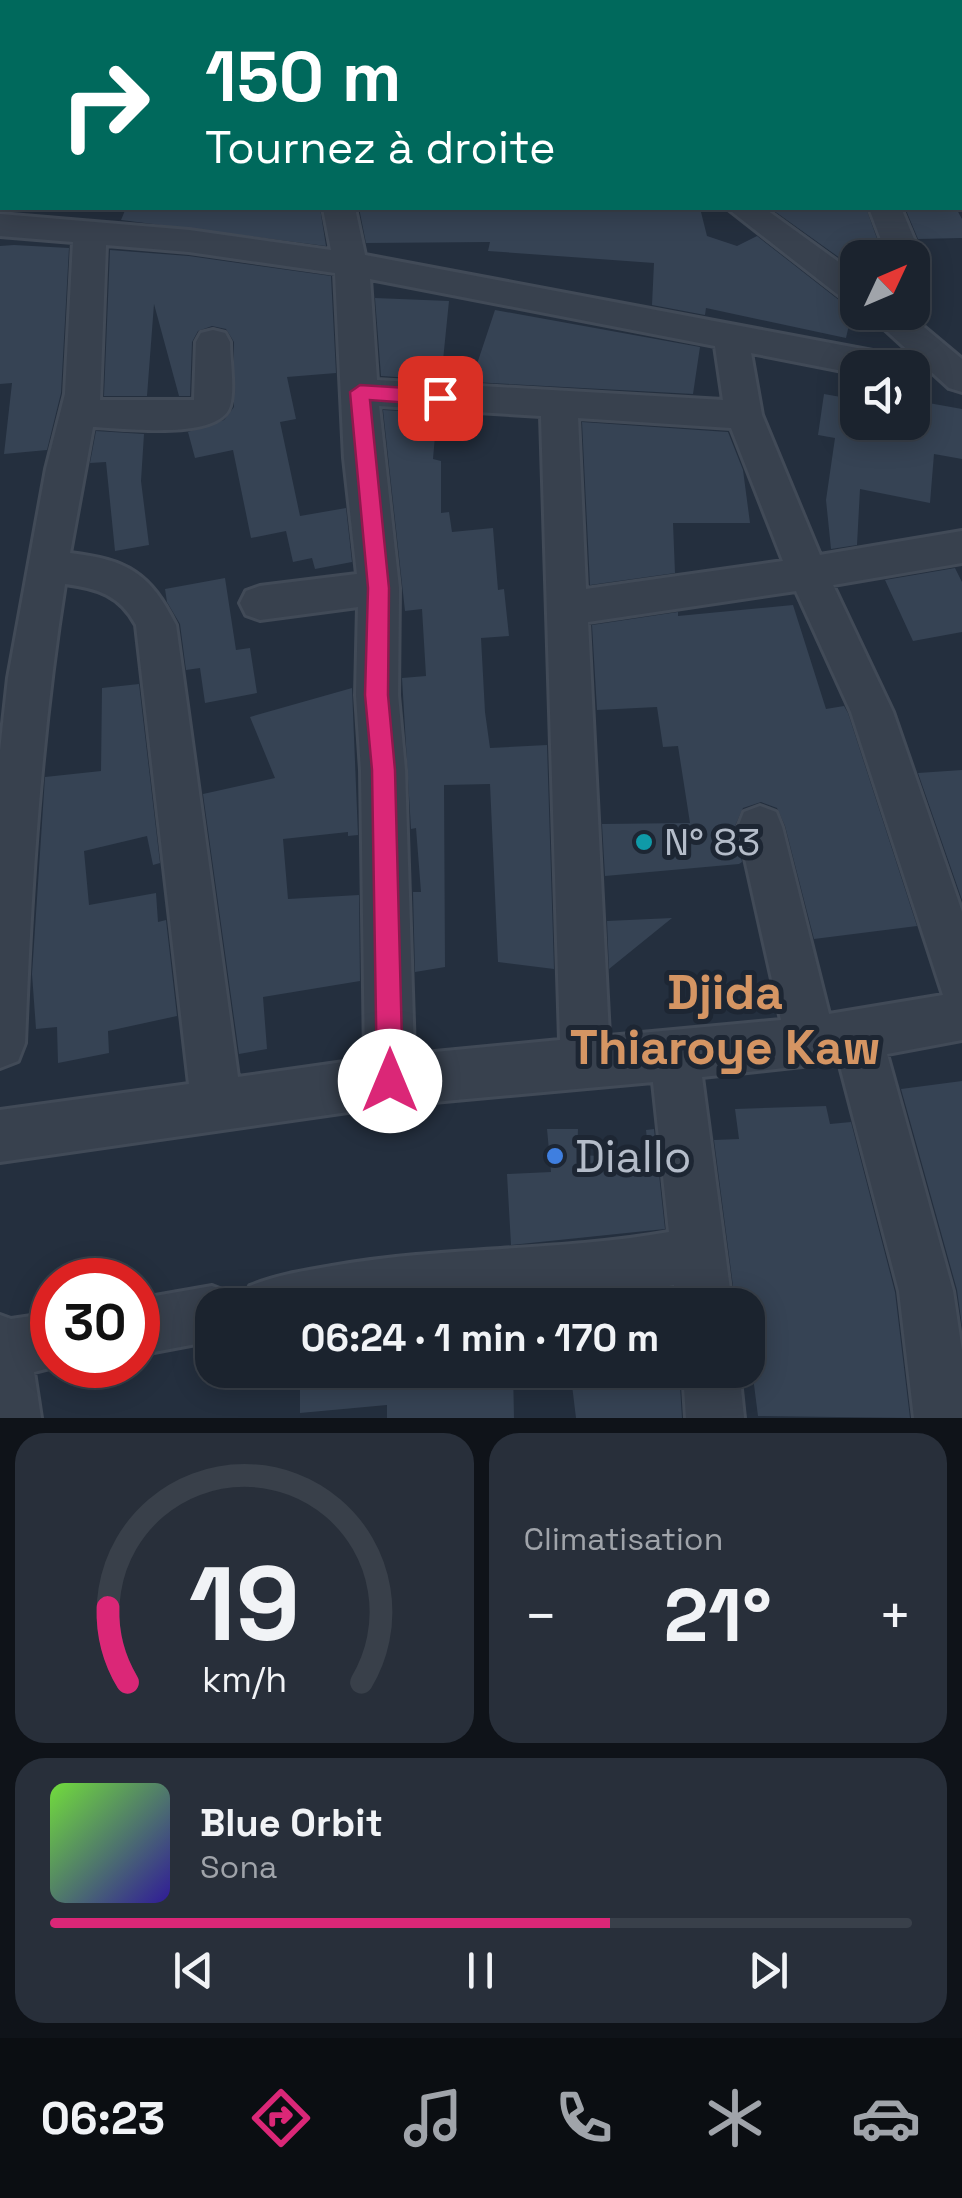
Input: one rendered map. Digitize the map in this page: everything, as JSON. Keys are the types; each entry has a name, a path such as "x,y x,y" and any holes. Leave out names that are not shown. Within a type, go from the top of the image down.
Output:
{"street":[{"path":"339,210 352,264 378,588 377,695 383,770 390,1081"},
{"path":"746,210 840,279"},
{"path":"886,210 898,240"},
{"path":"0,225 90,231 352,264 840,357"},
{"path":"0,1042 19,774 34,646 84,394 90,231"},
{"path":"730,334 744,415 807,571 872,712 962,982"},
{"path":"913,341 962,378"},
{"path":"913,341 962,387"},
{"path":"78,413 206,413 212,406 213,342"},
{"path":"360,392 744,415"},
{"path":"559,406 586,1065"},
{"path":"565,608 676,595 807,571 958,556"},
{"path":"48,566 103,574 130,584 146,600 156,624 217,1106"},
{"path":"260,604 378,588"},
{"path":"760,827 926,1290 943,1418"},
{"path":"0,1136 390,1081 834,1039 962,1016"},
{"path":"363,1288 599,1272 701,1280 675,1056"},
{"path":"160,1323 195,1317"},
{"path":"12,1418 18,1343"},
{"path":"712,1388 715,1418"}],"building":[{"path":"125,210 320,210 326,246 121,220"},
{"path":"359,210 700,210 707,236 737,246 757,236 840,301 840,330 848,330 846,338 706,308 705,315 652,305 654,263 488,251 490,242 366,243"},
{"path":"773,210 867,210 878,240 840,240 840,258"},
{"path":"906,210 957,210 962,219 962,238 918,239"},
{"path":"0,246 69,248 61,393 47,450 4,454 12,383 0,384"},
{"path":"110,250 189,256 331,276 336,373 287,377 296,419 280,422 300,516 346,508 352,562 315,569 312,558 293,562 286,531 251,538 233,450 195,458 188,432 224,420 234,407 234,342 226,329 212,326 198,331 192,342 190,396 179,396 154,304 147,396 104,396"},
{"path":"375,298 449,301 441,380 381,376"},
{"path":"495,310 700,347 693,394 471,382"},
{"path":"824,394 840,397 840,440 930,440 930,403 962,409 962,459 934,454 930,503 860,489 857,545 831,549 826,500 835,438 818,435"},
{"path":"383,410 437,413 433,459 441,461 441,513 449,512 452,532 493,528 498,590 504,589 509,636 481,638 485,712 490,748 547,745 554,969 498,962 490,784 444,785 445,967 415,972 413,892 421,892 416,828 411,829 402,678 426,676 422,609 405,611"},
{"path":"582,422 728,432 743,470 750,523 673,523 675,573 590,585"},
{"path":"96,431 144,434 141,481 149,545 115,551 106,462 90,463"},
{"path":"955,568 962,582 962,632 913,641 885,580"},
{"path":"225,578 236,650 250,648 257,693 205,703 200,668 186,670 180,624 167,602 165,589"},
{"path":"793,605 826,709 844,706 848,713 917,926 814,939 785,826 777,808 761,802 743,808 735,826 742,862 739,864 605,876 602,824 690,823 678,746 663,747 657,707 597,710 592,625 678,612 678,616"},
{"path":"139,684 160,863 153,865 147,836 84,851 89,905 156,893 158,922 166,920 177,1016 108,1031 109,1053 58,1063 57,1027 36,1029 32,974 45,777 101,771 102,688"},
{"path":"352,688 358,835 348,836 348,832 283,839 288,899 359,895 360,981 263,997 267,1049 239,1054 203,794 275,778 250,717"},
{"path":"962,770 962,900 918,773"},
{"path":"672,918 609,969 607,921"},
{"path":"962,1081 962,1326 957,1290 901,1089"},
{"path":"826,1106 830,1124 851,1122 895,1292 910,1418 758,1416 754,1388 765,1388 765,1288 733,1288 714,1140 739,1139 735,1109"},
{"path":"547,1129 578,1129 577,1155 649,1158 646,1130 654,1129 665,1229 511,1245 507,1174 551,1172"},
{"path":"300,1388 513,1388 514,1418 387,1418 387,1405 300,1413"},
{"path":"572,1388 680,1388 682,1418 576,1418"}],"place":[{"name":"N° 83","path":"644,842"},
{"name":"Diallo","path":"555,1156"}],"district":[{"name":"Djida Thiaroye Kaw","path":"725,1020"}],"route":[{"path":"390,1081 383,770 377,695 378,588 363,458 360,392 440,398"}]}
